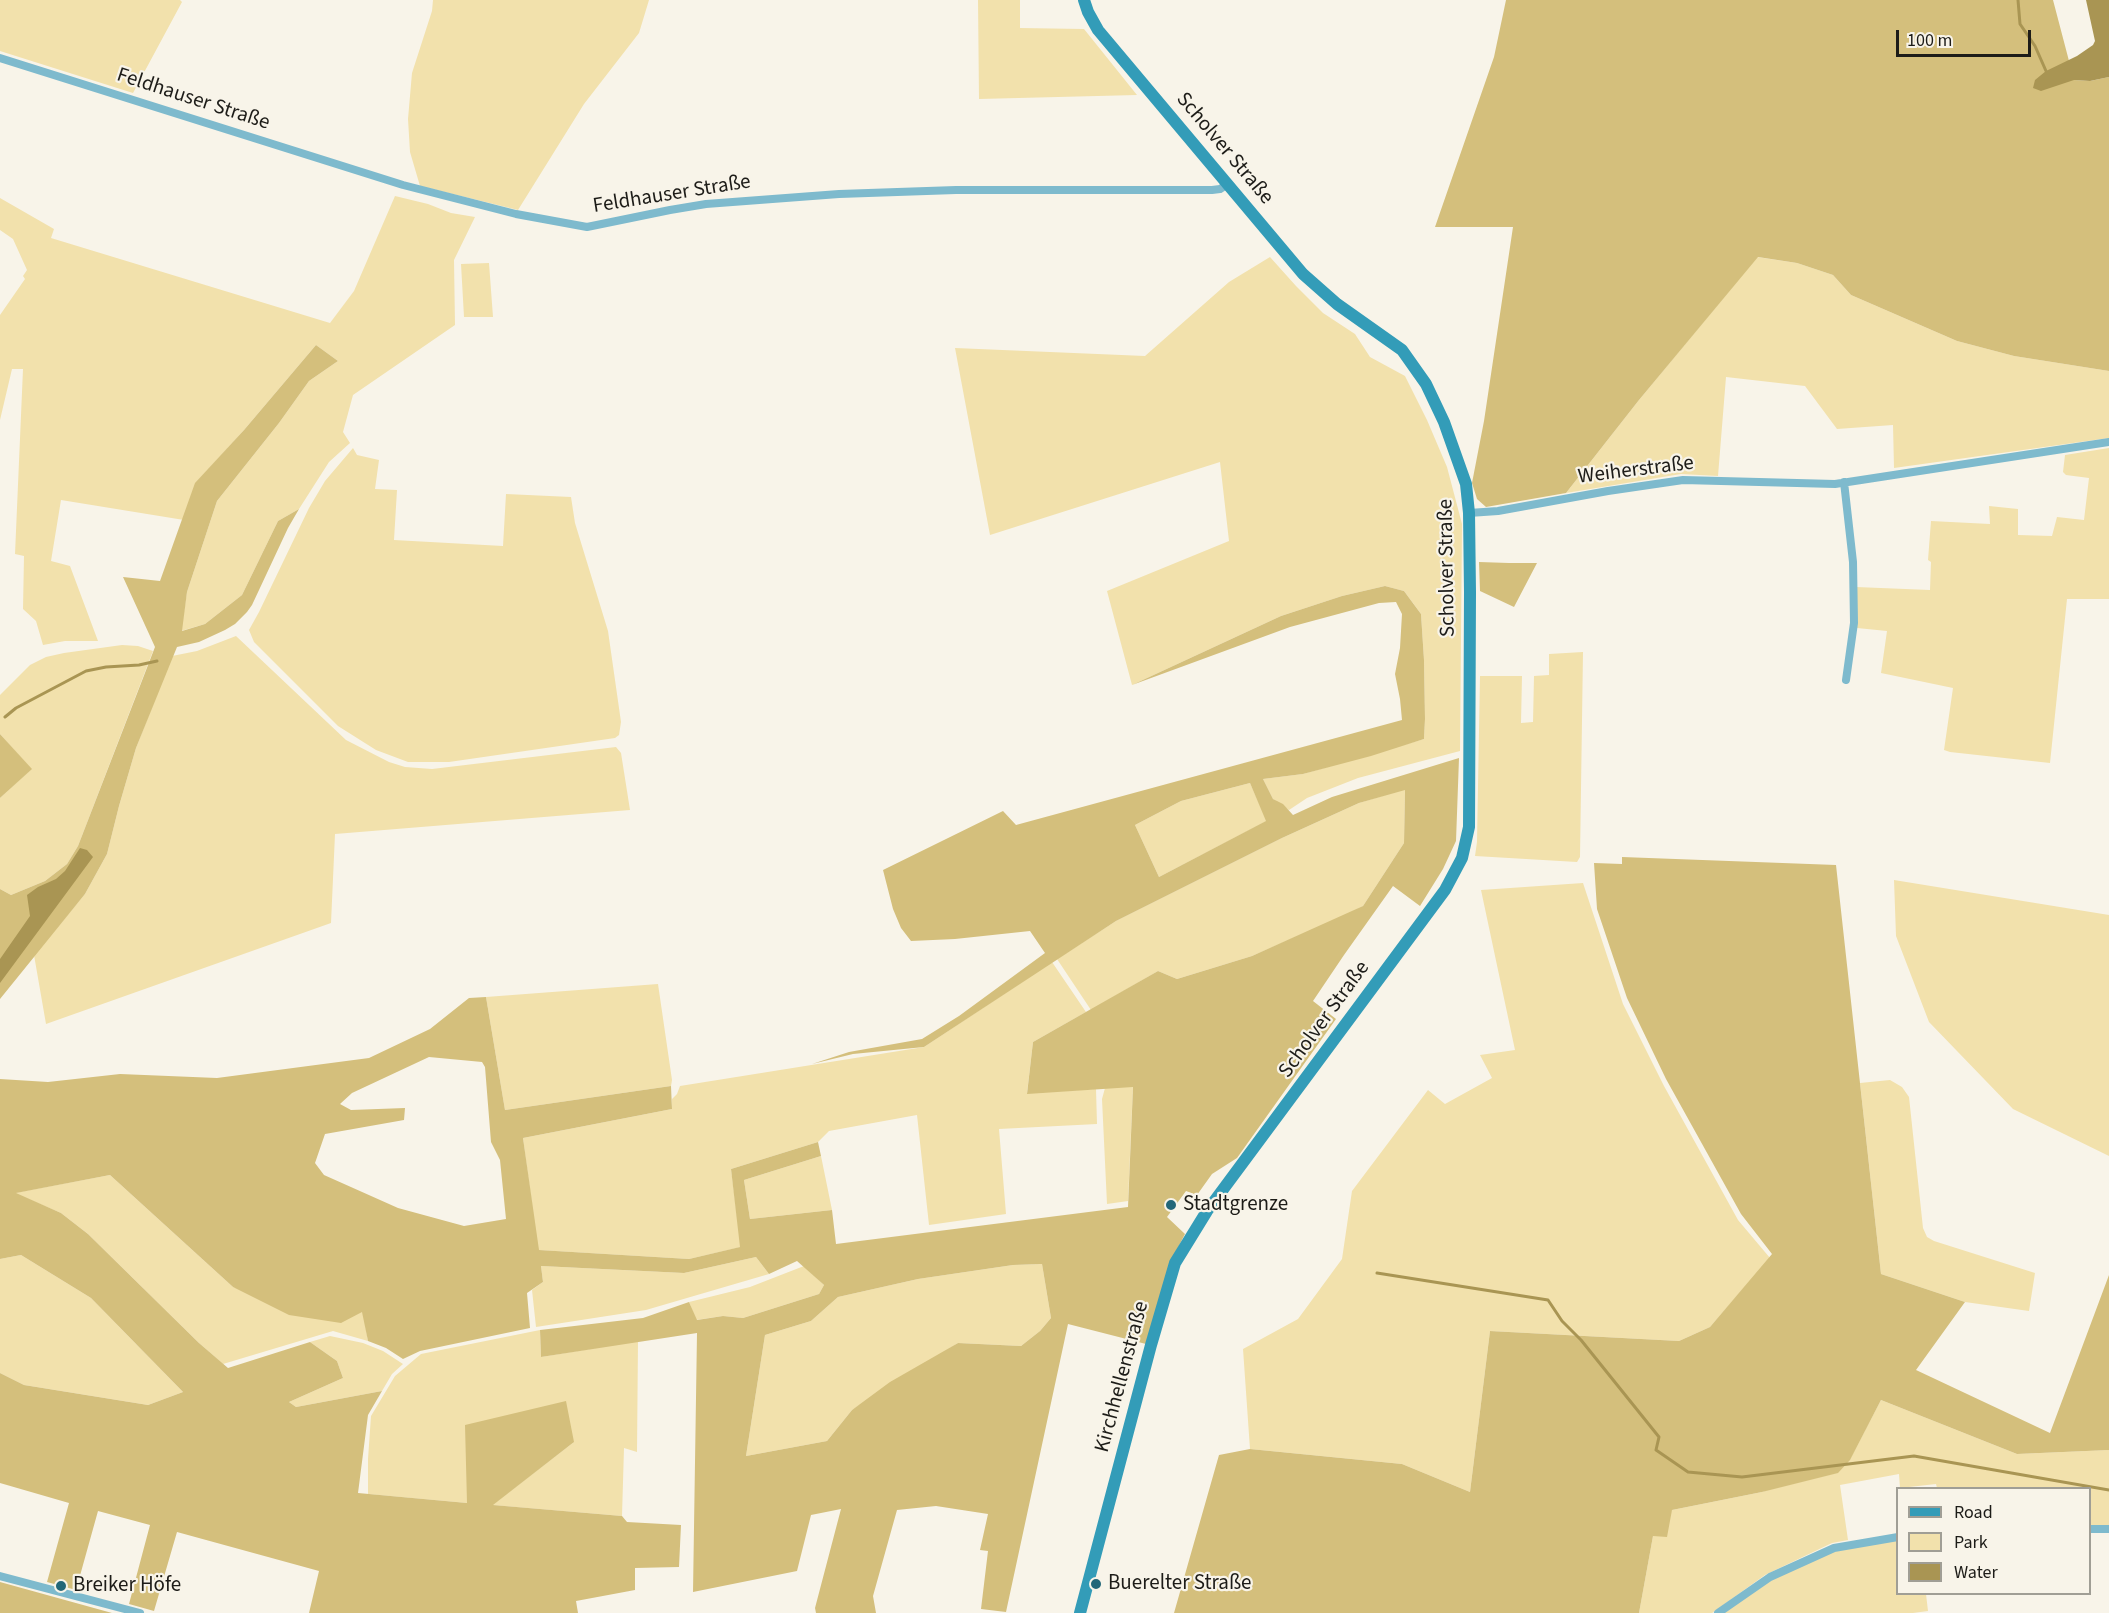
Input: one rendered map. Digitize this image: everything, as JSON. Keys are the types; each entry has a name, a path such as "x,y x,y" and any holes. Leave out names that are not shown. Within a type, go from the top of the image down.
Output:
{"street":[{"name":"Scholver Straße","path":"1084,0 1098,30 1302,274 1337,304 1402,350 1426,384 1444,422 1466,483 1469,513 1469,827 1462,858 1446,890 1240,1168"},
{"name":"Feldhauser Straße","path":"0,58 403,185 516,214 587,227 706,204 839,194 956,190 1212,190 1220,189 1228,184"},
{"name":"Weiherstraße","path":"1469,513 1498,512 1608,491 1683,480 1835,484 2109,442"},
{"path":"1844,482 1853,562 1854,623 1846,680"},
{"name":"Kirchhellenstraße","path":"1080,1613 1175,1263 1192,1233 1240,1168"},
{"path":"2091,1529 2109,1529"},
{"path":"1718,1613 1770,1577 1834,1548 1896,1537"},
{"path":"0,1576 140,1613"}],"green space":[{"path":"0,0 180,0 182,2 133,93 0,51"},
{"path":"433,0 649,0 639,33 584,104 518,210 420,186 410,152 408,119 412,73 432,11"},
{"path":"978,0 1020,0 1020,28 1084,29 1137,95 979,99"},
{"path":"395,196 428,204 451,213 475,217 454,260 455,325 353,395 343,432 350,443 329,462 299,509 278,521 242,595 205,624 181,631 187,592 217,501 309,381 338,361 316,345 196,483 184,520 61,500 51,561 70,566 98,641 65,641 43,645 36,621 23,609 24,556 15,554 23,369 12,369 0,420 0,315 25,279 23,276 27,270 13,239 0,230 0,198 54,229 51,238 330,323 354,291"},
{"path":"1270,257 1323,313 1355,334 1370,357 1405,376 1447,467 1462,524 1460,751 1358,778 1307,798 1289,810 1273,799 1263,779 1303,774 1424,739 1424,660 1421,614 1404,591 1385,586 1342,596 1281,616 1132,685 1107,591 1229,541 1220,462 990,535 955,348 1145,356 1229,282"},
{"path":"1757,257 1797,263 1833,275 1851,295 1957,341 2014,356 2109,371 2109,438 1894,468 1893,425 1837,429 1805,386 1726,377 1718,476 1681,474 1566,493"},
{"path":"489,263 493,317 464,317 461,264"},
{"path":"353,448 357,455 379,460 375,489 397,490 394,540 503,546 506,494 571,497 575,523 608,631 621,722 619,735 615,738 449,762 408,762 376,750 338,726 254,642 249,630 309,508 325,481"},
{"path":"2109,448 2109,599 2067,599 2050,763 1944,750 1953,688 1881,673 1887,631 1857,628 1856,587 1930,590 1931,562 1928,560 1931,521 1990,524 1989,506 2018,509 2018,535 2052,536 2057,517 2084,520 2089,478 2066,475 2063,472 2065,455"},
{"path":"236,636 346,740 389,762 405,767 432,769 616,747 621,753 630,810 335,834 331,923 46,1024 34,955 85,894 107,854 136,748 172,656 197,651"},
{"path":"122,645 138,646 153,651 78,846 67,864 45,881 11,895 0,889 0,798 31,769 0,734 0,695 30,665 46,657"},
{"path":"1583,652 1580,857 1577,862 1475,856 1480,676 1522,676 1521,723 1533,722 1534,676 1549,675 1549,654"},
{"path":"1250,783 1267,821 1159,877 1135,825 1181,801"},
{"path":"1405,789 1404,843 1363,906 1344,916 1252,956 1177,979 1158,971 1091,1010 1057,959 1116,921 1282,838 1359,803"},
{"path":"1894,880 2109,915 2109,1156 2013,1109 1929,1022 1896,936"},
{"path":"1583,883 1623,1004 1664,1086 1738,1220 1770,1258 1710,1327 1679,1341 1490,1331 1470,1492 1402,1464 1250,1449 1243,1349 1298,1319 1342,1259 1352,1191 1428,1090 1445,1104 1492,1078 1480,1055 1515,1050 1481,890"},
{"path":"1052,962 1086,1012 1033,1042 1027,1093 1096,1089 1097,1124 999,1129 1006,1214 929,1225 917,1115 829,1131 818,1142 731,1169 741,1247 689,1259 538,1250 523,1138 672,1109 672,1099 680,1086 924,1047"},
{"path":"658,984 671,1086 505,1110 486,997"},
{"path":"1890,1080 1902,1087 1909,1097 1923,1228 1927,1237 2035,1273 2029,1311 1965,1302 1881,1274 1860,1083"},
{"path":"1133,1086 1128,1201 1107,1204 1102,1099 1105,1088"},
{"path":"821,1156 832,1210 750,1219 744,1180"},
{"path":"110,1175 233,1287 363,1311 368,1341 333,1331 223,1364 88,1234 61,1213 14,1193"},
{"path":"21,1255 91,1298 183,1392 148,1405 24,1385 0,1373 0,1259"},
{"path":"756,1257 769,1274 646,1310 536,1327 532,1290 543,1282 541,1266 684,1273"},
{"path":"1042,1264 1051,1318 1040,1331 1021,1346 958,1343 852,1410 827,1441 746,1456 765,1335 811,1321 838,1297 918,1279 1013,1265"},
{"path":"804,1266 824,1285 819,1294 743,1318 723,1316 696,1320 689,1302 750,1287"},
{"path":"540,1330 541,1357 638,1341 637,1452 624,1448 622,1516 492,1505 574,1442 467,1503 368,1494 371,1416 395,1376 421,1354"},
{"path":"330,1336 363,1343 383,1351 403,1364 392,1374 382,1391 296,1407 289,1402 343,1378 337,1361 310,1342"},
{"path":"1881,1400 2017,1454 2109,1450 2109,1525 2091,1525 2091,1487 1937,1487 1936,1484 1900,1487 1899,1474 1840,1485 1848,1540 1832,1543 1765,1575 1712,1613 1639,1613 1653,1536 1672,1510 1762,1492 1850,1459"},
{"path":"1896,1540 1896,1595 1926,1595 1928,1611 1913,1613 1724,1613 1770,1579 1834,1551"}],"shaded area":[{"path":"1506,0 2053,0 2074,80 2090,81 2109,77 2109,371 2014,356 1957,341 1851,295 1833,275 1797,263 1758,257 1639,400 1566,493 1486,507 1477,499 1472,483 1484,421 1513,227 1435,227 1494,57"},
{"path":"316,345 338,361 309,381 217,501 187,592 182,631 205,624 242,595 278,521 299,509 247,612 225,630 199,642 177,647 136,748 107,854 85,894 0,999 0,889 11,895 45,881 67,864 78,846 155,647 123,577 160,581 195,483 244,430"},
{"path":"1479,562 1537,563 1514,607 1480,591"},
{"path":"1385,586 1404,591 1421,614 1424,660 1424,739 1303,774 1263,779 1273,799 1283,804 1293,815 1332,797 1459,758 1456,841 1443,869 1420,906 1393,886 1313,1001 1336,1019 1237,1158 1212,1174 1197,1195 1186,1191 1167,1217 1185,1234 1172,1259 1146,1344 1068,1324 1006,1612 981,1609 988,1551 980,1550 988,1514 936,1506 897,1510 873,1596 876,1613 816,1613 815,1608 841,1509 811,1515 797,1571 693,1592 697,1333 541,1357 540,1330 643,1318 689,1302 697,1320 723,1316 743,1318 819,1294 824,1285 797,1261 769,1274 756,1257 684,1273 541,1266 543,1282 527,1293 530,1328 420,1351 403,1359 386,1348 368,1341 362,1312 341,1323 289,1315 233,1287 110,1175 16,1193 61,1213 88,1234 199,1343 228,1368 310,1342 337,1361 343,1378 289,1402 296,1407 382,1391 368,1415 358,1493 467,1503 465,1425 566,1401 574,1442 493,1505 622,1516 627,1522 681,1525 679,1567 635,1568 635,1590 576,1601 578,1613 309,1613 319,1571 177,1532 154,1611 129,1604 150,1525 98,1511 76,1590 47,1582 69,1503 0,1483 0,1373 24,1385 148,1405 183,1392 91,1298 21,1255 0,1259 0,1079 48,1082 120,1074 217,1078 369,1058 430,1029 469,998 486,997 505,1110 671,1086 672,1109 523,1138 539,1250 689,1259 740,1247 731,1169 818,1142 821,1156 744,1180 750,1219 832,1210 836,1244 1128,1207 1133,1087 1027,1094 1033,1042 1158,971 1177,979 1252,956 1363,906 1404,843 1405,790 1359,803 1282,838 1116,921 924,1047 853,1054 812,1064 849,1052 922,1039 959,1016 1045,953 1030,931 911,941 901,928 893,909 883,870 1003,811 1016,825 1402,720 1395,674 1400,648 1402,614 1396,602 1379,603 1290,627 1132,685 1281,616 1342,596","holes":["1250,783 1266,821 1159,877 1135,825 1181,801","429,1057 482,1062 485,1067 491,1142 500,1160 506,1219 464,1226 398,1208 324,1175 315,1163 325,1134 404,1120 405,1108 351,1110 340,1104 352,1093","1042,1264 1051,1318 1040,1331 1021,1346 958,1343 890,1382 852,1410 827,1441 746,1456 765,1335 811,1321 838,1297 918,1279 1013,1265"]},
{"path":"0,734 32,769 0,798"},
{"path":"1622,857 1836,865 1881,1274 1965,1302 1916,1370 2050,1433 2109,1275 2109,1450 2017,1454 1881,1400 1850,1460 1838,1473 1762,1492 1672,1510 1667,1537 1653,1536 1639,1613 1174,1613 1219,1455 1250,1449 1402,1464 1470,1492 1490,1331 1679,1341 1710,1327 1772,1254 1741,1214 1666,1079 1627,998 1597,909 1594,863 1622,864"},
{"path":"0,1582 112,1613 0,1613"}],"water":[{"path":"2086,0 2109,0 2109,77 2090,81 2074,80 2041,91 2033,88 2035,80 2046,71 2077,56 2093,45 2095,41"},
{"path":"80,848 87,850 93,857 0,983 0,959 30,916 27,895 56,879 65,871"}],"waterway":[{"path":"2018,0 2020,24 2035,46 2046,71"},
{"path":"5,717 16,708 86,671 157,661"},
{"path":"1377,1273 1548,1300 1562,1321 1581,1340 1659,1437 1656,1450 1688,1472 1742,1477 1914,1456 2109,1490"}],"place":[{"name":"Stadtgrenze","path":"1171,1205"},
{"name":"Buerelter Straße","path":"1096,1584"},
{"name":"Breiker Höfe","path":"61,1586"}]}
